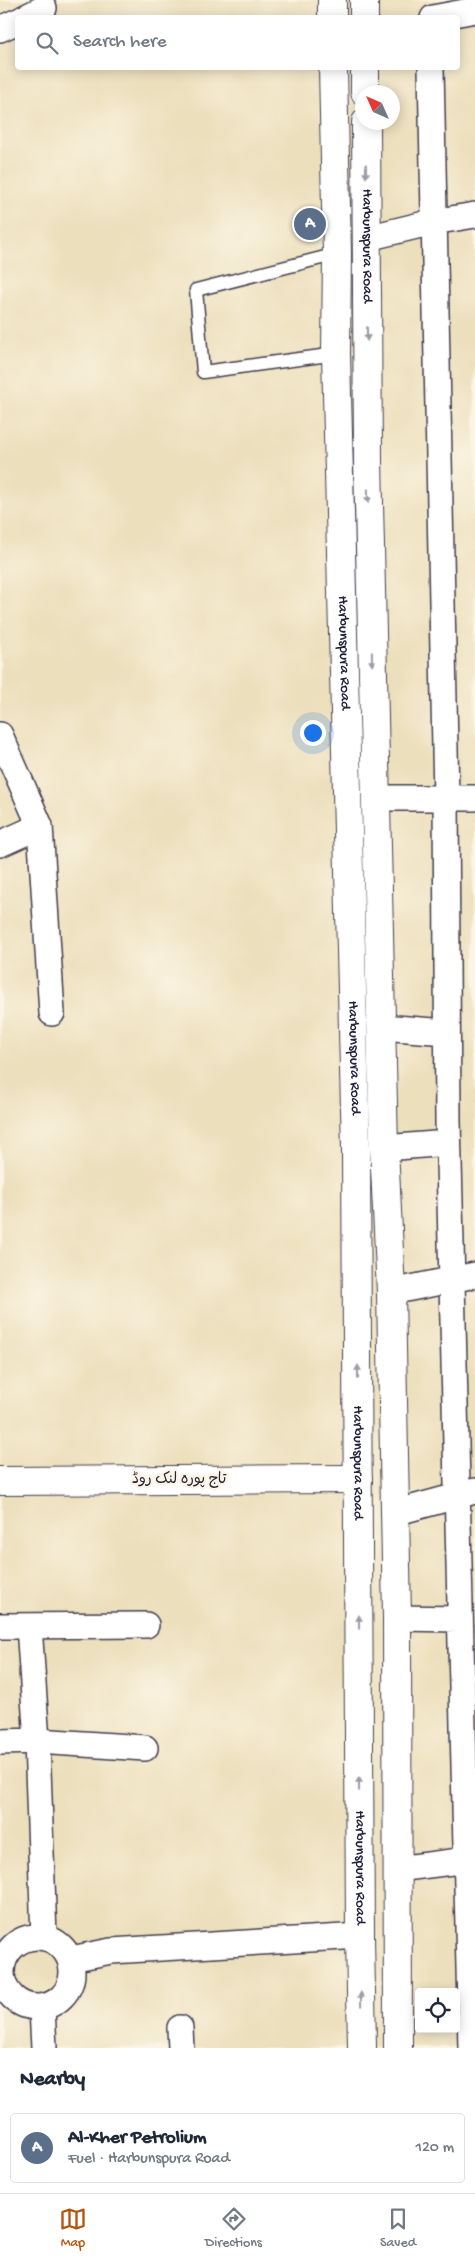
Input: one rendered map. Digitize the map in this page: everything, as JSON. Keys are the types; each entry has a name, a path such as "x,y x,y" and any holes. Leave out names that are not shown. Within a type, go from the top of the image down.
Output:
{"main road":[{"path":"332,0 332,15"},
{"path":"364,0 364,15"},
{"name":"Harbunspura Road","path":"333,70 337,254 336,354 341,462 358,1294 362,2048"},
{"path":"365,70 365,85"},
{"name":"Harbunspura Road","path":"366,130 368,460 384,1148 391,1292 397,1618 398,2048"},
{"path":"341,462 368,460"},
{"path":"358,1294 391,1292"},
{"name":"تاج پورہ لنک روڈ","path":"0,1481 358,1479"}],"street":[{"path":"430,0 432,15"},
{"path":"448,15 475,10"},
{"path":"0,29 15,22"},
{"path":"431,70 446,797 448,1143 463,1277 466,1494 459,1619 468,1702 471,1860 471,2048"},
{"path":"367,238 433,222 475,215"},
{"path":"0,735 40,826 52,1013"},
{"path":"376,798 475,798"},
{"path":"0,844 40,826"},
{"path":"382,1027 447,1032"},
{"path":"384,1148 448,1143"},
{"path":"391,1292 463,1277"},
{"path":"394,1514 466,1494"},
{"path":"397,1618 459,1619"},
{"path":"0,1626 146,1625"},
{"path":"29,1626 37,1741 44,1937"},
{"path":"0,1742 37,1741 145,1748"},
{"path":"397,1869 471,1860"},
{"path":"33,1936 44,1937 63,1948 70,1959 73,1975 68,1990 57,2002 42,2008 27,2006 14,1999 3,1989 2,1961 13,1947 33,1936"},
{"path":"70,1959 111,1951 360,1936"},
{"path":"42,2008 44,2048"}],"lane":[{"path":"336,354 203,372 196,290 337,254"}],"place":[{"name":"Al-Kher Petrolium","path":"310,224"}]}
